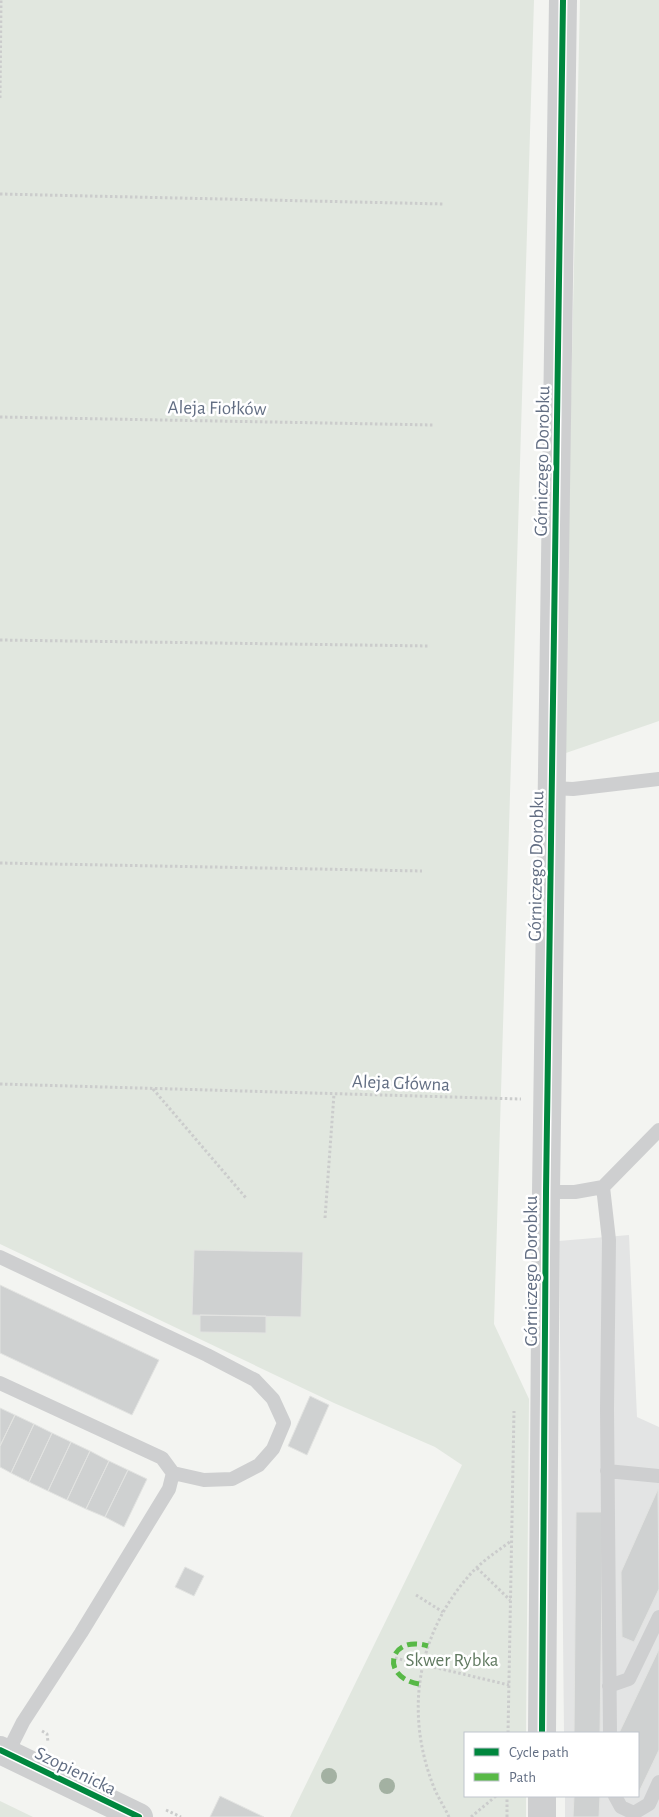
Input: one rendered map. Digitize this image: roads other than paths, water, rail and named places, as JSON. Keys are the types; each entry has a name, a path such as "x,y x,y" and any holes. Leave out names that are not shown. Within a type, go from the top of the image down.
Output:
{"street":[{"name":"Górniczego Dorobku","path":"542,1732 546,1192 563,0"},
{"name":"Szopienicka","path":"4,1752 139,1817"},
{"path":"542,1797 542,1817"}],"lane":[{"path":"551,788 573,789 659,779"},
{"path":"546,1192 575,1192 603,1187 659,1130"},
{"path":"603,1187 609,1240 607,1471 610,1732"},
{"path":"0,1257 255,1380 273,1399 284,1423 273,1449 259,1465 232,1479 204,1480 173,1473 162,1458 0,1383"},
{"path":"607,1471 659,1476"},
{"path":"4,1752 169,1489 173,1473"},
{"path":"609,1686 629,1680 659,1616"},
{"path":"616,1797 621,1807 634,1812 649,1804 659,1782"}],"park label":[{"name":"Skwer Rybka","path":"452,1659"}]}
